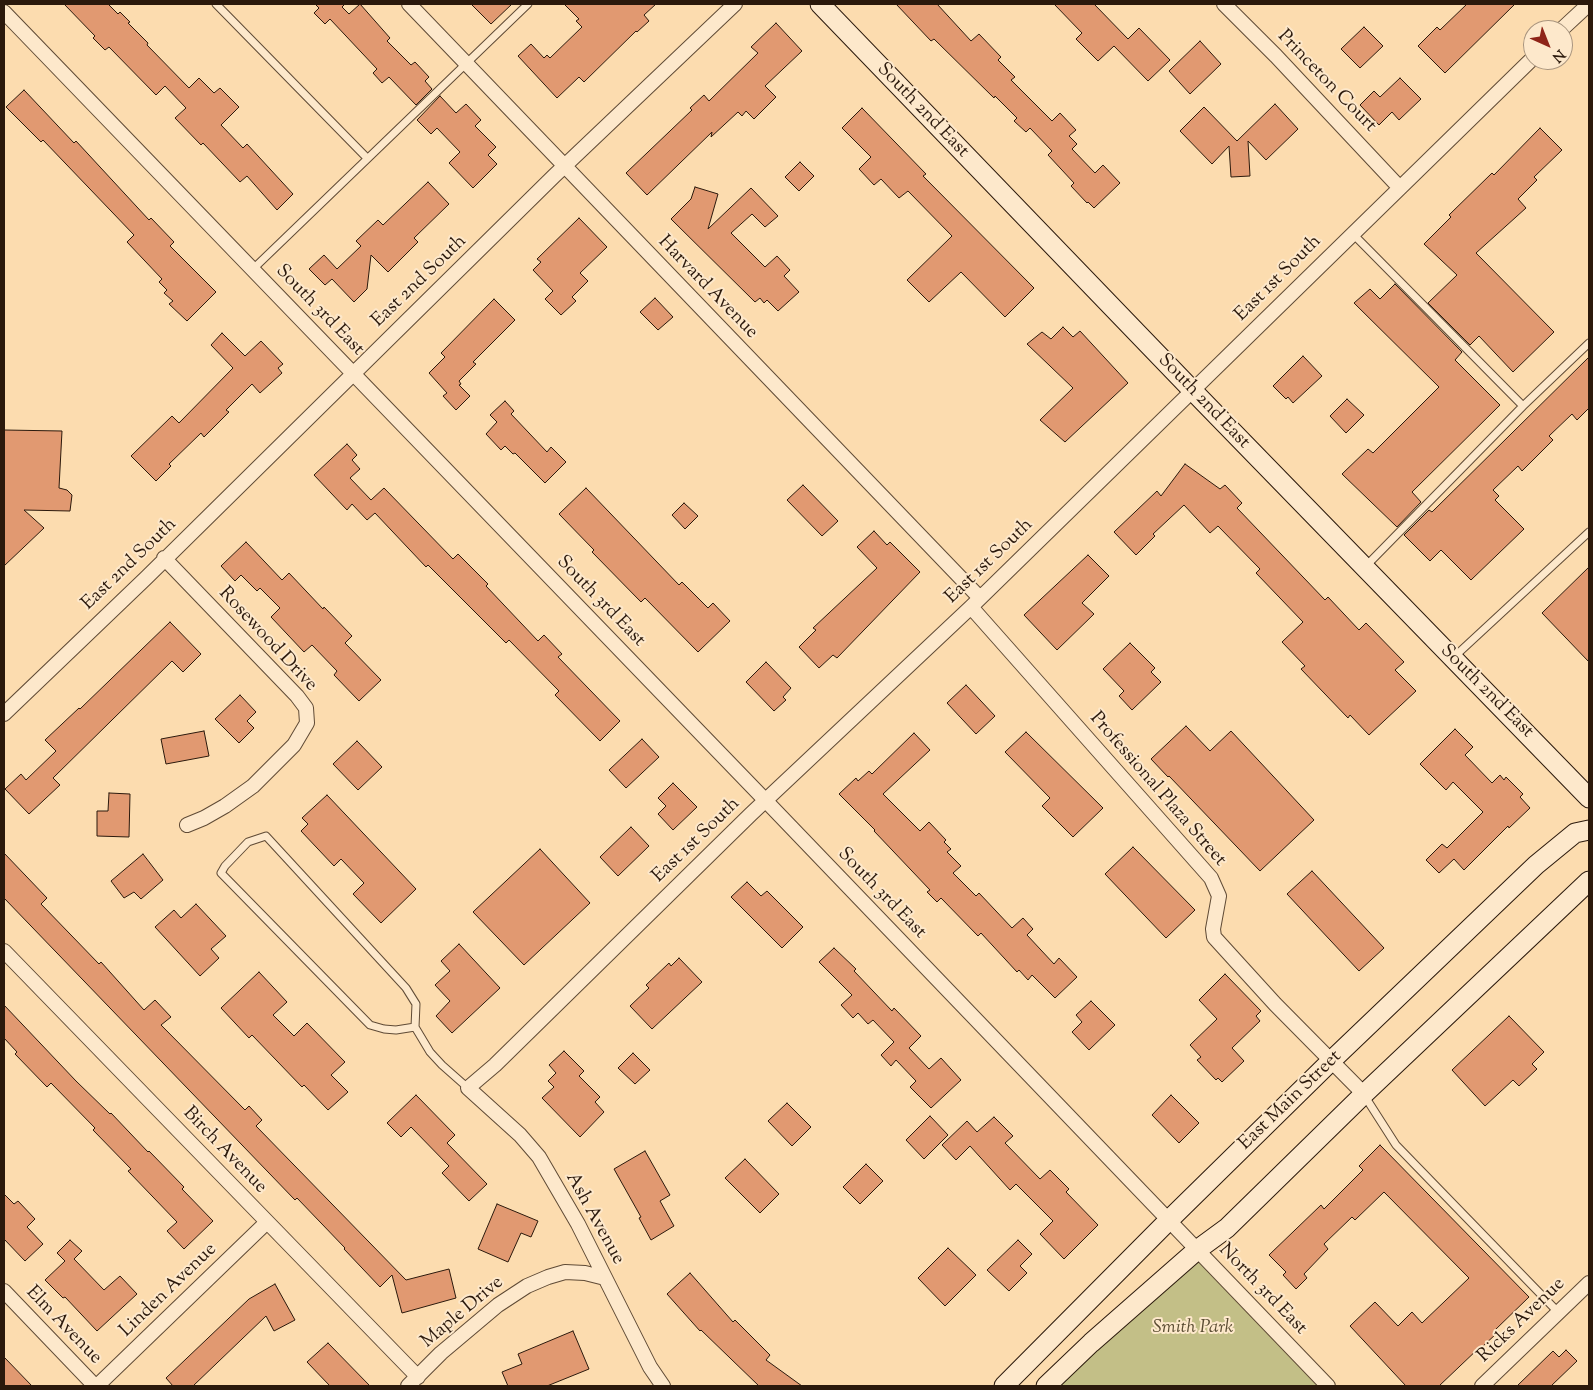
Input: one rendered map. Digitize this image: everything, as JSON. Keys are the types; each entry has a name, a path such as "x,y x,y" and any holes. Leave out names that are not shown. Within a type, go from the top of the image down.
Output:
{"street":[{"name":"Harvard Avenue","path":"409,4 565,166 975,602"},
{"name":"East 2nd South","path":"4,714 146,578 164,558 565,166 735,4"},
{"name":"South 2nd East","path":"820,4 1364,568 1589,798"},
{"name":"Princeton Court","path":"1224,4 1276,56 1399,187"},
{"path":"1572,20 1589,4"},
{"name":"South 3rd East","path":"4,12 1168,1220"},
{"name":"East 1st South","path":"468,1088 495,1065 766,801 975,602 1523,68"},
{"name":"Rosewood Drive","path":"164,558 306,708 307,723 294,744 253,786 225,806 187,825"},
{"name":"Professional Plaza Street","path":"975,602 1211,878 1219,896 1213,929 1214,938 1275,1004 1364,1094"},
{"name":"East Main Street","path":"1004,1386 1168,1220 1331,1061 1536,866 1575,833 1589,830"},
{"path":"1046,1386 1091,1343 1197,1250 1227,1228 1364,1094 1589,881"},
{"name":"Birch Avenue","path":"4,952 267,1222 413,1382"},
{"name":"Ash Avenue","path":"468,1088 520,1135 539,1157 578,1224 650,1367 663,1386"},
{"name":"North 3rd East","path":"1168,1220 1328,1386"},
{"name":"Linden Avenue","path":"96,1386 267,1222"},
{"name":"Maple Drive","path":"413,1382 441,1353 498,1304 527,1286 566,1272 584,1273 605,1278"},
{"name":"Ricks Avenue","path":"1482,1386 1589,1283"},
{"name":"Elm Avenue","path":"4,1291 96,1386"}],"lane":[{"path":"216,4 367,158"},
{"path":"252,270 528,4"},
{"path":"1352,233 1523,406"},
{"path":"1364,568 1523,406 1589,343"},
{"path":"1453,658 1589,532"},
{"path":"415,1027 396,1030 370,1025 221,874 225,866 248,842 266,836 406,988 416,1004 415,1027 430,1052 468,1088"},
{"path":"1364,1094 1396,1145 1558,1312"}],"green space":[{"name":"Smith Park","path":"1197,1250 1327,1386 1046,1386"}],"building":[{"path":"64,4 108,4 130,22 128,23 148,43 147,45 189,88 199,78 214,93 220,88 239,107 221,125 243,148 247,144 293,194 277,210 247,176 240,182 203,143 201,145 175,118 186,108 165,86 156,95 109,47 105,50 93,38 95,36"},
{"path":"315,4 345,4 342,7 349,14 360,4 390,38 387,41 411,65 415,62 429,77 425,81 432,89 416,105 389,77 382,83 373,73 377,69 330,19 325,24 314,13 319,8"},
{"path":"471,4 512,4 491,24"},
{"path":"564,4 656,4 644,15 649,21 636,31 584,82 579,77 557,98 518,56 531,44 544,58 547,55 550,58 582,27 576,21 579,19"},
{"path":"896,4 937,4 971,41 979,34 1001,57 998,60 1015,77 1011,80 1052,121 1060,113 1076,130 1069,136 1077,144 1072,149 1095,173 1103,165 1120,183 1094,208 1087,203 1071,186 1074,183 1048,155 1052,151 1030,128 1026,132 1014,121 1017,118 995,96 994,98 934,39 931,41"},
{"path":"1054,4 1094,4 1128,39 1139,28 1170,60 1148,81 1114,46 1098,61 1076,39 1082,33"},
{"path":"1467,4 1515,4 1445,73 1418,46 1437,27 1440,30"},
{"path":"776,23 802,51 765,86 776,97 754,119 746,111 742,116 738,112 711,137 712,132 647,195 626,173 692,110 690,108 704,95 709,101 758,53 751,47"},
{"path":"1364,27 1383,46 1360,68 1341,49"},
{"path":"1200,41 1221,64 1190,94 1169,71"},
{"path":"1400,78 1421,99 1399,120 1392,112 1379,125 1360,105 1374,91 1380,97"},
{"path":"24,90 74,143 76,141 149,220 151,218 174,242 170,246 216,292 187,321 169,304 173,301 164,293 167,290 159,282 162,279 127,242 134,235 43,140 41,142 6,107"},
{"path":"440,96 456,113 466,104 481,120 475,126 496,147 488,155 497,164 473,188 449,163 460,152 437,128 431,134 417,120"},
{"path":"1275,104 1298,129 1266,160 1248,141 1250,176 1231,177 1229,146 1212,164 1180,131 1204,107 1237,141"},
{"path":"862,108 926,174 923,176 1034,288 1005,317 961,272 929,302 907,280 952,236 908,191 899,198 881,179 874,185 859,169 871,157 842,128"},
{"path":"1540,128 1562,150 1534,177 1537,180 1518,199 1526,208 1476,253 1554,332 1513,372 1479,336 1470,345 1428,303 1457,275 1424,244 1451,217 1449,215 1492,173 1494,175"},
{"path":"800,162 814,176 799,191 785,177"},
{"path":"428,182 449,204 414,238 418,242 388,272 371,255 367,289 354,302 332,279 325,285 309,269 324,255 337,269 361,246 356,241 378,220 383,225"},
{"path":"695,187 718,194 708,229 751,188 778,216 765,227 752,214 731,233 765,267 777,256 790,270 784,276 799,292 778,311 767,300 764,303 760,298 755,302 671,219 691,199"},
{"path":"579,218 607,247 580,273 588,281 572,297 576,301 561,315 545,299 553,291 533,270 541,262 537,259"},
{"path":"1395,284 1462,352 1455,360 1500,405 1412,492 1421,502 1397,527 1342,474 1368,449 1373,453 1439,387 1354,303 1370,289 1380,299"},
{"path":"655,298 673,317 658,330 640,312"},
{"path":"494,299 515,320 473,362 476,364 459,381 461,384 459,385 470,396 456,410 443,396 447,393 429,373 445,357 441,353"},
{"path":"1063,327 1073,337 1080,331 1128,383 1065,442 1040,420 1073,388 1027,344 1042,332 1051,339"},
{"path":"222,333 245,356 261,341 283,364 278,368 282,373 260,393 252,384 226,410 229,412 204,437 201,433 169,464 171,466 156,481 131,456 172,416 179,423 233,368 211,345"},
{"path":"1303,356 1322,376 1293,403 1273,386"},
{"path":"1589,357 1589,408 1577,420 1572,414 1549,436 1553,440 1522,471 1518,466 1493,490 1499,496 1495,500 1524,529 1471,580 1441,550 1430,561 1404,535 1429,510 1432,512"},
{"path":"1347,399 1364,415 1346,433 1330,416"},
{"path":"505,401 514,411 511,414 547,452 551,447 566,462 545,483 515,453 513,454 505,446 501,450 486,434 497,422 490,415"},
{"path":"4,430 62,431 59,488 67,490 72,495 70,511 24,510 44,528 4,566"},
{"path":"347,444 357,455 352,460 360,469 350,478 371,500 384,488 453,559 458,554 488,584 486,586 538,641 544,635 562,654 558,657 620,721 600,741 555,695 559,691 509,640 506,643 428,565 426,567 375,513 367,520 352,504 347,510 314,475"},
{"path":"1185,464 1220,489 1225,485 1242,503 1237,508 1325,600 1328,597 1359,630 1366,623 1404,662 1395,670 1416,691 1369,735 1350,715 1348,718 1301,669 1305,666 1282,642 1303,622 1256,573 1260,569 1218,526 1210,533 1184,505 1153,534 1155,536 1136,555 1114,532 1157,491 1161,496"},
{"path":"803,485 838,521 822,536 787,500"},
{"path":"586,488 679,585 682,582 708,608 713,603 730,621 698,652 645,598 641,602 592,552 594,550 559,514"},
{"path":"684,503 698,516 685,529 672,515"},
{"path":"874,531 887,545 890,542 920,572 837,658 833,655 819,668 799,647 816,630 813,628 877,568 857,547"},
{"path":"246,542 282,580 289,573 352,636 345,643 381,680 359,701 334,675 337,671 312,645 304,652 271,617 280,608 260,588 257,591 241,575 235,581 221,566"},
{"path":"1088,555 1109,576 1082,603 1094,614 1057,650 1024,615"},
{"path":"1589,567 1589,662 1542,613"},
{"path":"170,622 201,654 183,672 172,661 53,778 60,785 29,814 5,789 21,774 26,780 56,751 45,740"},
{"path":"1130,643 1155,668 1151,672 1161,682 1132,710 1119,696 1124,691 1103,669"},
{"path":"766,662 791,688 783,697 786,700 774,711 746,682"},
{"path":"966,685 995,716 976,734 947,703"},
{"path":"240,695 256,712 247,721 254,728 239,743 215,719"},
{"path":"1186,726 1210,751 1231,731 1314,820 1260,871 1151,759"},
{"path":"1455,729 1473,747 1465,755 1492,783 1500,775 1504,780 1506,777 1523,794 1520,797 1530,808 1509,828 1508,826 1464,870 1454,859 1439,873 1426,860 1442,844 1447,848 1483,812 1453,782 1446,790 1420,764"},
{"path":"204,731 209,756 166,764 161,739"},
{"path":"1026,732 1103,808 1073,837 1042,806 1050,798 1005,752"},
{"path":"914,733 930,750 883,794 920,831 929,822 946,840 944,842 951,849 947,852 961,866 953,873 976,896 979,893 1012,928 1023,918 1033,929 1027,935 1054,964 1059,958 1077,977 1055,998 1032,975 1028,980 1019,970 1017,972 981,933 978,936 941,898 937,902 927,892 930,890 839,794 856,778 858,781 869,771 872,774"},
{"path":"642,739 659,757 626,788 609,770"},
{"path":"357,741 382,767 358,790 333,764"},
{"path":"673,783 697,807 673,830 658,814 666,806 658,798"},
{"path":"109,793 130,794 129,837 97,836 97,811 108,811"},
{"path":"327,795 416,889 381,923 353,894 364,883 341,859 334,866 301,831 308,824 302,818"},
{"path":"631,827 649,846 618,876 600,857"},
{"path":"1133,847 1195,910 1166,938 1105,874"},
{"path":"540,849 590,903 524,965 473,912"},
{"path":"4,853 47,898 41,904 99,964 101,962 144,1010 155,1000 171,1017 161,1025 245,1110 249,1106 262,1120 256,1126 406,1280 449,1269 456,1298 402,1313 392,1275 380,1287 297,1198 295,1200 4,898"},
{"path":"143,854 163,880 141,899 134,892 124,898 111,881"},
{"path":"1312,871 1384,948 1359,971 1287,894"},
{"path":"747,882 761,896 767,891 803,927 782,948 731,897"},
{"path":"196,904 226,936 211,949 219,958 200,976 155,927 174,910 181,918"},
{"path":"459,944 500,988 452,1033 436,1016 450,1001 435,985 450,971 441,961"},
{"path":"834,948 856,969 854,971 892,1011 894,1008 921,1036 909,1048 929,1069 941,1058 961,1080 931,1108 910,1087 916,1081 896,1060 891,1066 881,1055 894,1042 873,1020 868,1024 858,1013 853,1018 841,1005 852,995 819,962"},
{"path":"679,958 702,982 652,1029 630,1006 649,988 646,985 669,963 671,966"},
{"path":"259,972 287,1002 273,1015 294,1036 307,1023 345,1062 331,1075 348,1092 328,1110 304,1085 302,1087 252,1035 249,1038 221,1008"},
{"path":"1225,974 1261,1011 1256,1016 1260,1021 1232,1048 1244,1061 1222,1082 1218,1078 1216,1080 1197,1060 1201,1057 1190,1045 1217,1019 1199,1000"},
{"path":"1091,1001 1115,1025 1089,1050 1072,1032 1082,1022 1076,1015"},
{"path":"4,1005 76,1081 111,1113 184,1187 182,1189 213,1221 184,1249 167,1231 177,1222 128,1171 131,1169 93,1130 95,1128 51,1083 47,1087 15,1054 17,1052 4,1038"},
{"path":"1509,1016 1544,1052 1532,1064 1537,1069 1519,1086 1513,1080 1485,1106 1452,1070"},
{"path":"564,1051 584,1071 579,1076 600,1097 595,1102 604,1112 580,1137 542,1098 554,1087 548,1081 556,1073 549,1065"},
{"path":"633,1053 650,1070 635,1084 618,1068"},
{"path":"416,1095 455,1135 447,1143 487,1184 469,1201 442,1173 449,1166 411,1127 401,1137 387,1123"},
{"path":"1171,1095 1199,1123 1179,1143 1152,1115"},
{"path":"787,1103 811,1127 792,1146 768,1121"},
{"path":"930,1116 948,1135 924,1159 906,1140"},
{"path":"994,1117 1013,1136 1005,1143 1040,1179 1050,1170 1069,1189 1066,1192 1098,1225 1064,1259 1040,1234 1053,1221 1016,1184 1010,1190 970,1146 956,1160 942,1145 967,1121 977,1132"},
{"path":"1380,1145 1529,1297 1494,1331 1497,1333 1439,1386 1406,1386 1350,1326 1375,1302 1398,1326 1412,1312 1422,1323 1469,1278 1384,1192 1355,1220 1352,1217 1324,1244 1328,1249 1304,1274 1307,1278 1296,1289 1283,1275 1286,1272 1269,1255 1321,1205 1324,1209 1363,1170 1359,1166"},
{"path":"645,1151 670,1195 660,1201 674,1226 651,1240 639,1218 641,1217 614,1169"},
{"path":"745,1159 779,1194 760,1213 725,1178"},
{"path":"866,1164 883,1181 860,1204 843,1187"},
{"path":"4,1194 14,1204 18,1201 35,1219 27,1227 43,1244 25,1261 4,1239"},
{"path":"497,1204 538,1221 531,1237 521,1233 508,1262 478,1249"},
{"path":"70,1240 82,1251 74,1259 104,1290 120,1276 137,1294 97,1331 65,1297 63,1298 45,1280 65,1261 57,1253"},
{"path":"1018,1240 1032,1254 1020,1266 1027,1273 1009,1291 987,1270"},
{"path":"948,1248 976,1275 945,1306 918,1278"},
{"path":"690,1273 733,1322 735,1320 770,1355 766,1360 802,1386 759,1386 700,1331 667,1294"},
{"path":"275,1284 295,1320 274,1331 266,1316 193,1386 173,1386 166,1378 249,1299"},
{"path":"573,1331 589,1369 547,1386 508,1386 502,1372 522,1364 518,1354"},
{"path":"328,1343 370,1386 330,1386 307,1362"},
{"path":"1566,1350 1577,1361 1551,1386 1517,1386 1553,1351 1559,1357"},
{"path":"4,1357 32,1386 4,1386"}]}
